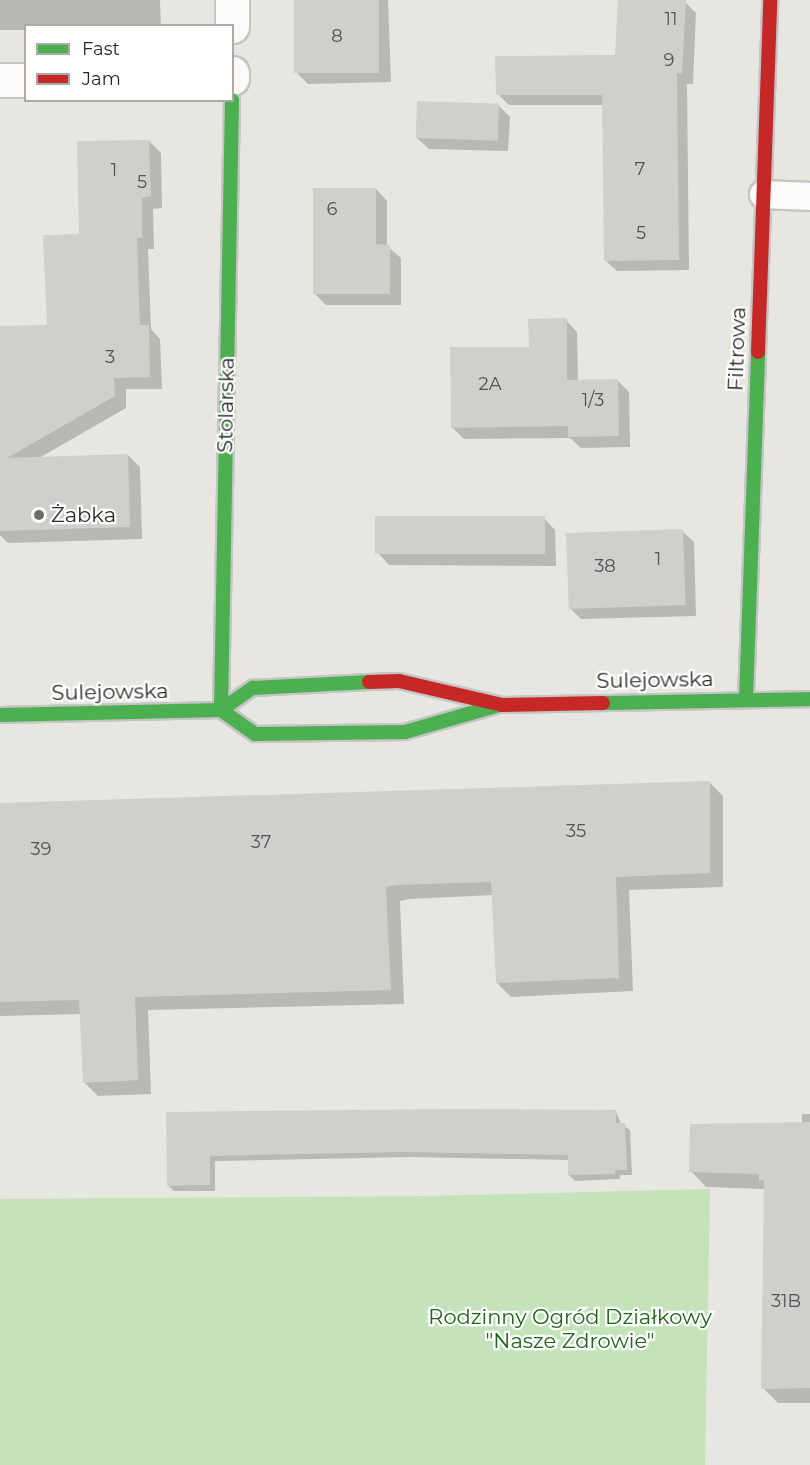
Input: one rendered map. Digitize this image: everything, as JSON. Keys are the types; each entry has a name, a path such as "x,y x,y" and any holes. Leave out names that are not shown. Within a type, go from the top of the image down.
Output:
{"street":[{"path":"232,0 232,24"},
{"name":"Filtrowa","path":"746,700 770,0"},
{"path":"0,80 24,80"},
{"name":"Stolarska","path":"221,710 232,102"},
{"name":"Sulejowska","path":"0,715 221,710 253,688 399,681 502,705 810,699"},
{"name":"Sulejowska","path":"221,710 255,734 405,732 502,705"}],"lane":[{"path":"763,194 810,196"}],"green space":[{"name":"Rodzinny Ogród Działkowy \"Nasze Zdrowie\"","path":"710,1189 705,1465 0,1465 0,1199 423,1196"}],"building":[{"path":"294,0 379,0 379,73 294,73"},
{"path":"618,0 686,0 682,74 677,73 679,260 604,261 602,95 496,95 495,56 615,55"},
{"path":"417,101 499,104 498,141 416,138"},
{"path":"149,140 151,196 142,198 142,238 137,238 140,325 149,325 150,377 114,378 115,396 7,458 128,454 130,527 0,531 0,326 47,325 43,235 79,234 77,141"},
{"path":"313,188 376,188 376,244 390,245 390,294 313,294"},
{"path":"567,318 567,380 618,379 619,436 568,437 568,426 451,428 450,347 529,347 528,319"},
{"path":"375,516 545,516 545,554 375,554"},
{"path":"683,529 686,605 569,609 566,533"},
{"path":"710,781 710,873 616,877 619,978 496,983 491,882 396,885 386,887 391,990 135,997 138,1080 83,1083 79,1000 0,1002 0,803"},
{"path":"616,1110 616,1123 625,1123 627,1170 615,1170 615,1174 568,1175 568,1155 404,1152 210,1156 210,1185 167,1186 166,1112"},
{"path":"810,1122 810,1388 761,1389 764,1180 759,1181 759,1174 689,1172 690,1124"}],"traffic: fast":[{"path":"221,710 232,102"},
{"path":"746,700 758,352"},
{"path":"0,715 221,710 253,688 369,682"},
{"path":"603,703 810,699"},
{"path":"221,710 255,734 405,732 499,705"}],"traffic: jam":[{"path":"758,352 770,0"},
{"path":"369,682 399,681 502,705 603,703"}],"place":[{"name":"Żabka","path":"39,515"}]}
